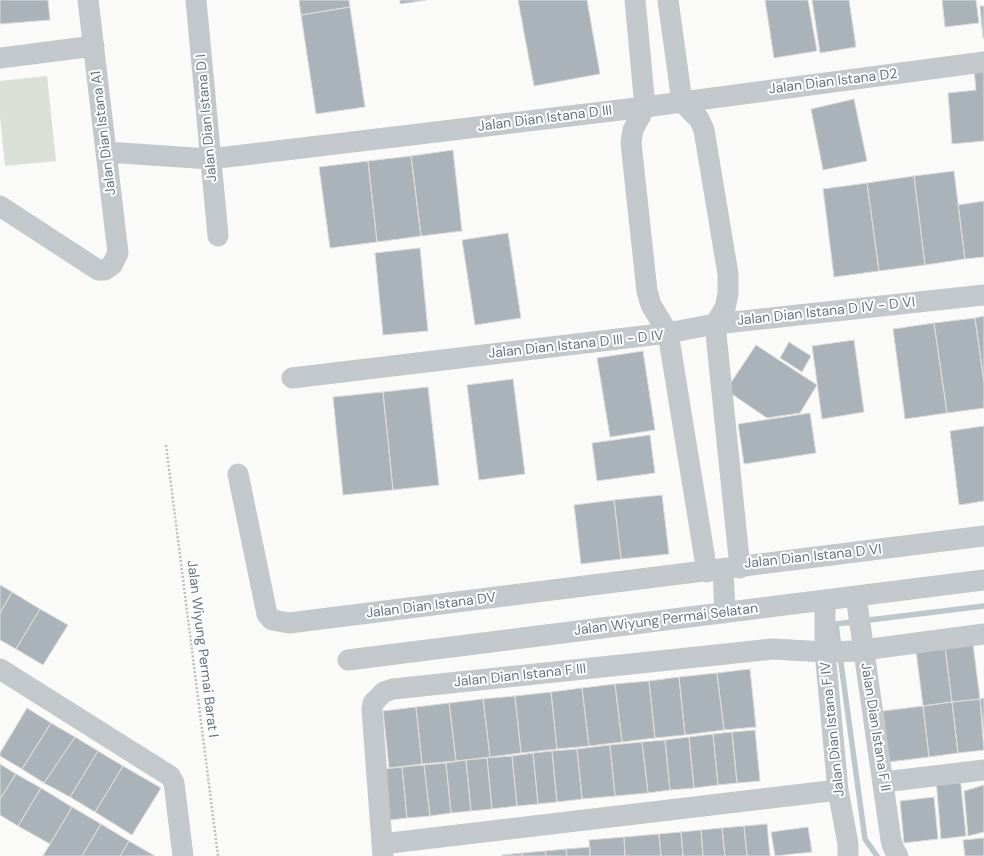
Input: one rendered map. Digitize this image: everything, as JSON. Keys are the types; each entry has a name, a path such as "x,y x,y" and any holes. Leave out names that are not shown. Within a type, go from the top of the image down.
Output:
{"street":[{"name":"Jalan Dian Istana A1","path":"0,206 98,270 105,270 112,265 118,252 88,0"},
{"name":"Jalan Dian Istana D I","path":"196,0 218,236"},
{"path":"635,0 645,107 633,130 631,143 647,291 651,305 668,333"},
{"path":"668,0 682,102 699,119 704,130 728,274 728,294 725,308 715,324"},
{"path":"0,58 94,46"},
{"name":"Jalan Dian Istana D2","path":"645,107 984,62"},
{"name":"Jalan Dian Istana D III","path":"106,152 210,159 645,107"},
{"name":"Jalan Dian Istana D IV - D VI","path":"668,333 715,324 984,295"},
{"name":"Jalan Dian Istana D VI","path":"715,324 723,570 984,536"},
{"name":"Jalan Dian Istana D III - D IV","path":"292,378 668,333 723,570"},
{"name":"Jalan Dian Istana DV","path":"238,474 267,614 272,620 279,622 289,623 723,570"},
{"path":"723,570 725,613"},
{"name":"Jalan Wiyung Permai Selatan","path":"348,660 825,600 857,601 984,580"},
{"name":"Jalan Dian Istana F IV","path":"825,600 838,790 848,844 848,856"},
{"name":"Jalan Dian Istana F II","path":"857,601 860,646 884,782 890,840 892,847 898,856"},
{"name":"Jalan Dian Istana F III","path":"382,850 372,710 373,703 384,692 401,688 773,649 828,652 860,646 984,634"},
{"path":"0,670 167,774 172,779 174,783 183,856"},
{"path":"884,782 984,770"},
{"path":"382,850 838,790"}],"path":[{"name":"Jalan Wiyung Permai Barat I","path":"166,444 218,856"}],"shaded area":[{"path":"47,76 56,161 5,166 0,116 0,81"}],"building":[{"path":"0,0 48,0 50,20 0,24"},
{"path":"299,0 349,0 350,7 301,15"},
{"path":"400,0 427,0 400,4"},
{"path":"518,0 587,0 600,74 534,86"},
{"path":"765,0 808,0 817,51 774,58"},
{"path":"812,0 849,0 856,47 820,53"},
{"path":"942,0 976,0 979,23 945,27"},
{"path":"980,6 984,6 984,38 983,38"},
{"path":"350,7 365,107 316,114 301,15"},
{"path":"984,68 984,141 952,144 948,93 976,90 974,69"},
{"path":"854,99 867,161 823,170 811,109"},
{"path":"453,150 462,231 421,236 411,156"},
{"path":"411,156 421,236 377,242 368,161"},
{"path":"368,161 377,242 330,248 319,167"},
{"path":"954,171 965,259 925,265 914,176"},
{"path":"914,176 925,265 879,271 867,183"},
{"path":"867,183 879,271 834,277 823,189"},
{"path":"984,201 984,257 965,259 958,205"},
{"path":"508,233 521,318 475,325 462,240"},
{"path":"420,248 428,331 383,335 375,253"},
{"path":"984,316 984,382 975,318"},
{"path":"975,318 984,382 984,408 947,413 934,323"},
{"path":"934,323 947,413 905,419 893,329"},
{"path":"854,340 864,412 822,419 812,346"},
{"path":"789,342 811,356 802,372 780,358"},
{"path":"756,345 817,385 800,413 767,418 726,390"},
{"path":"643,351 655,430 610,437 597,358"},
{"path":"513,379 525,474 479,480 467,385"},
{"path":"428,387 439,485 393,490 383,392"},
{"path":"383,392 393,490 343,495 333,397"},
{"path":"810,413 816,453 744,464 738,424"},
{"path":"984,426 984,501 959,505 950,431"},
{"path":"650,435 655,473 597,481 592,443"},
{"path":"662,495 669,554 621,559 614,500"},
{"path":"614,500 621,559 581,564 574,505"},
{"path":"0,585 12,592 0,613"},
{"path":"12,592 40,609 16,649 0,640 0,613"},
{"path":"40,609 68,625 43,665 16,649"},
{"path":"972,636 980,699 952,702 944,640"},
{"path":"944,640 952,702 923,706 915,643"},
{"path":"750,669 756,727 724,730 717,673"},
{"path":"717,673 724,730 685,735 679,677"},
{"path":"679,677 685,735 655,738 649,681"},
{"path":"649,681 655,738 622,742 615,684"},
{"path":"615,684 622,742 589,746 582,688"},
{"path":"582,688 589,746 557,749 551,692"},
{"path":"551,692 557,749 521,753 515,696"},
{"path":"515,696 521,753 490,757 483,699"},
{"path":"984,698 984,734 980,699"},
{"path":"483,699 490,757 456,761 449,703"},
{"path":"980,699 984,750 958,753 952,702"},
{"path":"952,702 958,753 929,757 923,706"},
{"path":"449,703 456,761 422,764 416,707"},
{"path":"923,706 929,757 889,762 883,711"},
{"path":"416,707 422,764 389,768 383,711"},
{"path":"27,708 51,723 22,769 0,756 0,753"},
{"path":"51,723 75,737 44,783 22,769"},
{"path":"755,730 760,781 737,783 732,732"},
{"path":"732,732 737,783 718,785 713,734"},
{"path":"713,734 718,785 694,788 689,737"},
{"path":"75,737 98,751 70,797 44,783"},
{"path":"689,737 694,788 670,790 665,740"},
{"path":"665,740 670,790 648,793 642,742"},
{"path":"642,742 648,793 615,796 610,745"},
{"path":"610,745 615,796 582,799 577,749"},
{"path":"577,749 582,799 557,802 552,751"},
{"path":"98,751 123,766 95,812 70,797"},
{"path":"552,751 557,802 538,804 533,753"},
{"path":"533,753 538,804 517,806 512,756"},
{"path":"512,756 517,806 492,809 487,758"},
{"path":"487,758 492,809 471,811 466,760"},
{"path":"466,760 471,811 451,813 446,763"},
{"path":"446,763 451,813 430,816 424,765"},
{"path":"0,764 16,774 0,799"},
{"path":"424,765 430,816 407,818 402,767"},
{"path":"123,766 161,788 132,835 95,812"},
{"path":"402,767 407,818 382,821 377,770"},
{"path":"16,774 41,788 18,826 0,815 0,799"},
{"path":"960,776 966,836 941,839 936,779"},
{"path":"984,785 984,832 968,836 964,791"},
{"path":"41,788 72,807 50,844 18,826"},
{"path":"934,797 938,839 904,843 900,801"},
{"path":"72,807 101,824 82,856 43,856"},
{"path":"101,824 129,841 120,856 82,856"},
{"path":"767,824 770,856 747,856 744,826"},
{"path":"744,826 747,856 725,856 722,828"},
{"path":"808,827 812,852 775,856 771,832"},
{"path":"722,828 725,856 703,856 701,830"},
{"path":"701,830 703,856 683,856 681,832"},
{"path":"681,832 683,856 661,856 659,834"},
{"path":"659,834 661,856 625,856 624,837"},
{"path":"624,837 625,856 590,856 589,840"},
{"path":"984,838 984,856 965,856 963,840"},
{"path":"129,841 155,856 120,856"},
{"path":"590,847 590,856 567,856 566,849"},
{"path":"566,849 567,856 546,856 545,851"},
{"path":"545,851 546,856 522,856 522,853"},
{"path":"522,853 522,856 502,856 502,855"}],"waterway":[{"path":"839,648 836,624 984,606"},
{"path":"840,656 865,839 877,856"}]}
